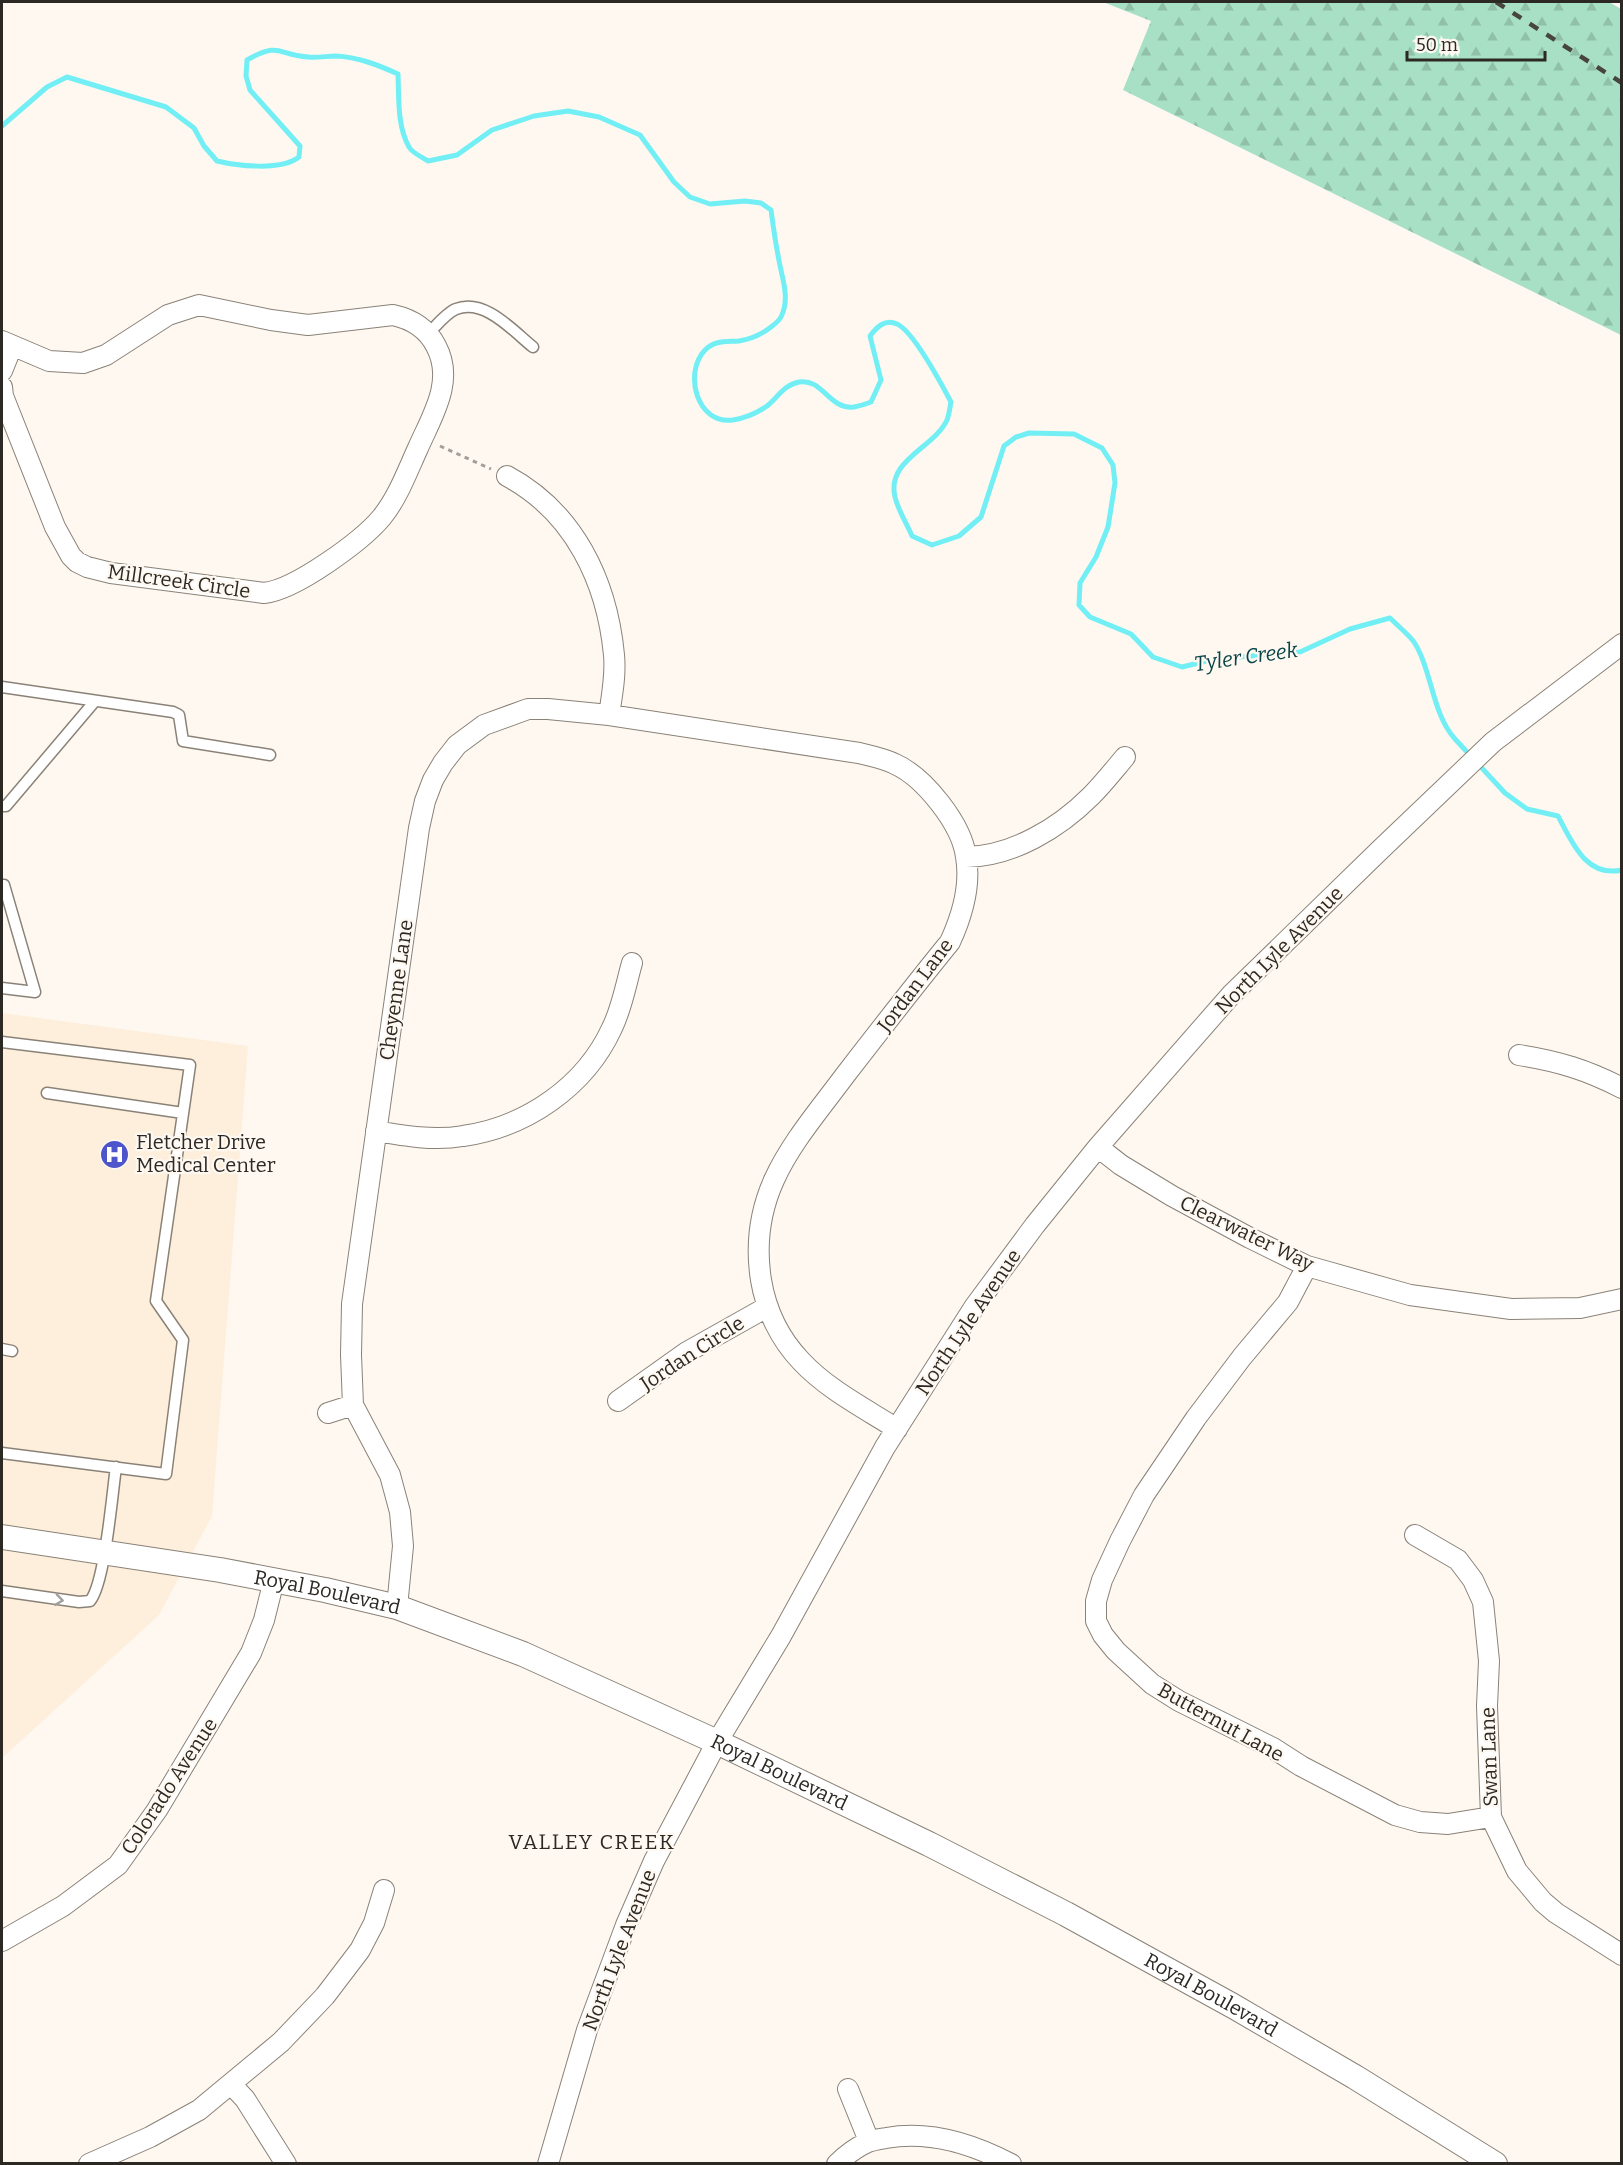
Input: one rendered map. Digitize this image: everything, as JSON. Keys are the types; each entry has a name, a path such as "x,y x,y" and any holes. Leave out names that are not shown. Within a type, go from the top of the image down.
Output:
{"street":[{"name":"Millcreek Circle","path":"2,371 7,344 49,360 83,363 106,355 168,315 199,306 308,325 393,315 411,321 428,334 442,356 444,381 442,393 397,494 376,523 338,554 293,584 272,592 258,593 111,573 77,562 61,542 3,396 2,387"},
{"path":"507,476 548,506 576,539 593,569 606,605 614,656 609,715"},
{"name":"North Lyle Avenue","path":"548,2163 587,2030 626,1925 654,1861 717,1742 781,1636 897,1429 975,1306 1035,1225 1098,1148 1231,995 1493,742 1622,644"},
{"name":"Cheyenne Lane","path":"397,1607 403,1546 400,1512 390,1475 353,1405 352,1304 418,828 424,801 443,762 457,745 484,725 528,709 609,715"},
{"name":"Jordan Lane","path":"609,715 859,753 897,764 926,787 939,803 961,840 966,856 966,893 950,942 782,1162 762,1210 758,1233 759,1264 767,1307 783,1337 800,1360 837,1391 897,1429"},
{"path":"966,856 998,852 1050,829 1092,796 1125,757"},
{"path":"376,1131 428,1138 461,1137 494,1130 532,1113 571,1086 605,1042 619,1011 632,963"},
{"path":"1519,1055 1556,1061 1595,1074 1622,1088"},
{"name":"Clearwater Way","path":"1098,1148 1172,1196 1307,1266 1410,1295 1511,1309 1580,1308 1622,1299"},
{"name":"Butternut Lane","path":"1307,1266 1288,1302 1242,1357 1196,1418 1144,1496 1102,1580 1096,1601 1096,1621 1103,1635 1116,1651 1152,1684 1179,1701 1273,1748 1301,1766 1395,1815 1420,1822 1448,1824 1491,1817"},
{"name":"Jordan Circle","path":"618,1401 687,1352 767,1307"},
{"path":"328,1413 353,1405"},
{"name":"Swan Lane","path":"1415,1535 1458,1560 1473,1580 1483,1602 1489,1661 1487,1706 1491,1817 1517,1871 1543,1902 1570,1923 1622,1955"},
{"name":"Royal Boulevard","path":"2,1537 274,1580 397,1607 523,1654 717,1742 929,1844 1113,1939 1335,2065 1495,2163"},
{"name":"Colorado Avenue","path":"2,1941 63,1906 118,1866 158,1810 251,1653 264,1620 274,1580"},
{"path":"89,2163 150,2137 199,2110 281,2042 325,1996 360,1950 374,1923 384,1890"},
{"path":"231,2084 245,2099 286,2163"},
{"path":"848,2089 869,2141"},
{"path":"837,2163 869,2141 900,2136 931,2137 962,2143 1011,2163"}],"lane":[{"path":"428,334 455,309 475,306 499,319 533,347"},
{"path":"2,687 173,712 180,715 183,741 270,755"},
{"path":"2,806 6,806 95,701"},
{"path":"2,885 4,885 35,992 2,988"},
{"path":"2,1044 190,1065 156,1300 183,1340 166,1474 2,1453"},
{"path":"47,1093 183,1113"},
{"path":"2,1591 79,1602 90,1601 95,1594 104,1552 116,1467"}],"path":[{"path":"423,437 507,476"}],"shaded area":[{"path":"2,1013 248,1046 212,1516 159,1615 2,1758"}],"green space":[{"path":"1103,2 1609,2 1621,9 1621,335 1123,90 1151,21"}],"waterway":[{"name":"Tyler Creek","path":"2,126 47,87 67,77 166,107 194,128 204,146 217,161 247,166 282,164 299,157 300,146 250,90 246,76 247,60 273,50 298,56 352,58 398,74 399,111 405,139 412,151 428,161 457,155 492,130 534,116 568,111 599,117 640,135 674,182 690,197 710,204 745,201 761,203 771,210 784,286 784,309 778,321 768,330 752,338 717,343 705,350 698,360 695,384 697,396 710,414 721,419 733,420 746,417 763,409 785,389 799,382 814,385 845,407 871,402 881,380 870,336 878,327 893,322 904,329 919,347 951,402 947,420 941,430 897,473 894,484 896,502 912,536 932,545 959,536 981,517 1004,446 1016,437 1029,433 1074,434 1102,448 1113,465 1115,483 1108,527 1096,557 1080,583 1079,605 1090,617 1131,634 1153,657 1182,667 1215,659 1300,652 1350,629 1390,618 1414,642 1420,653 1441,717 1455,739 1505,793 1527,809 1558,816 1575,847 1590,863 1599,869 1622,870"}],"railway":[{"path":"1496,2 1622,83"}],"place":[{"name":"Fletcher Drive Medical Center","path":"115,1154"}],"district":[{"name":"VALLEY CREEK","path":"592,1842"}]}
